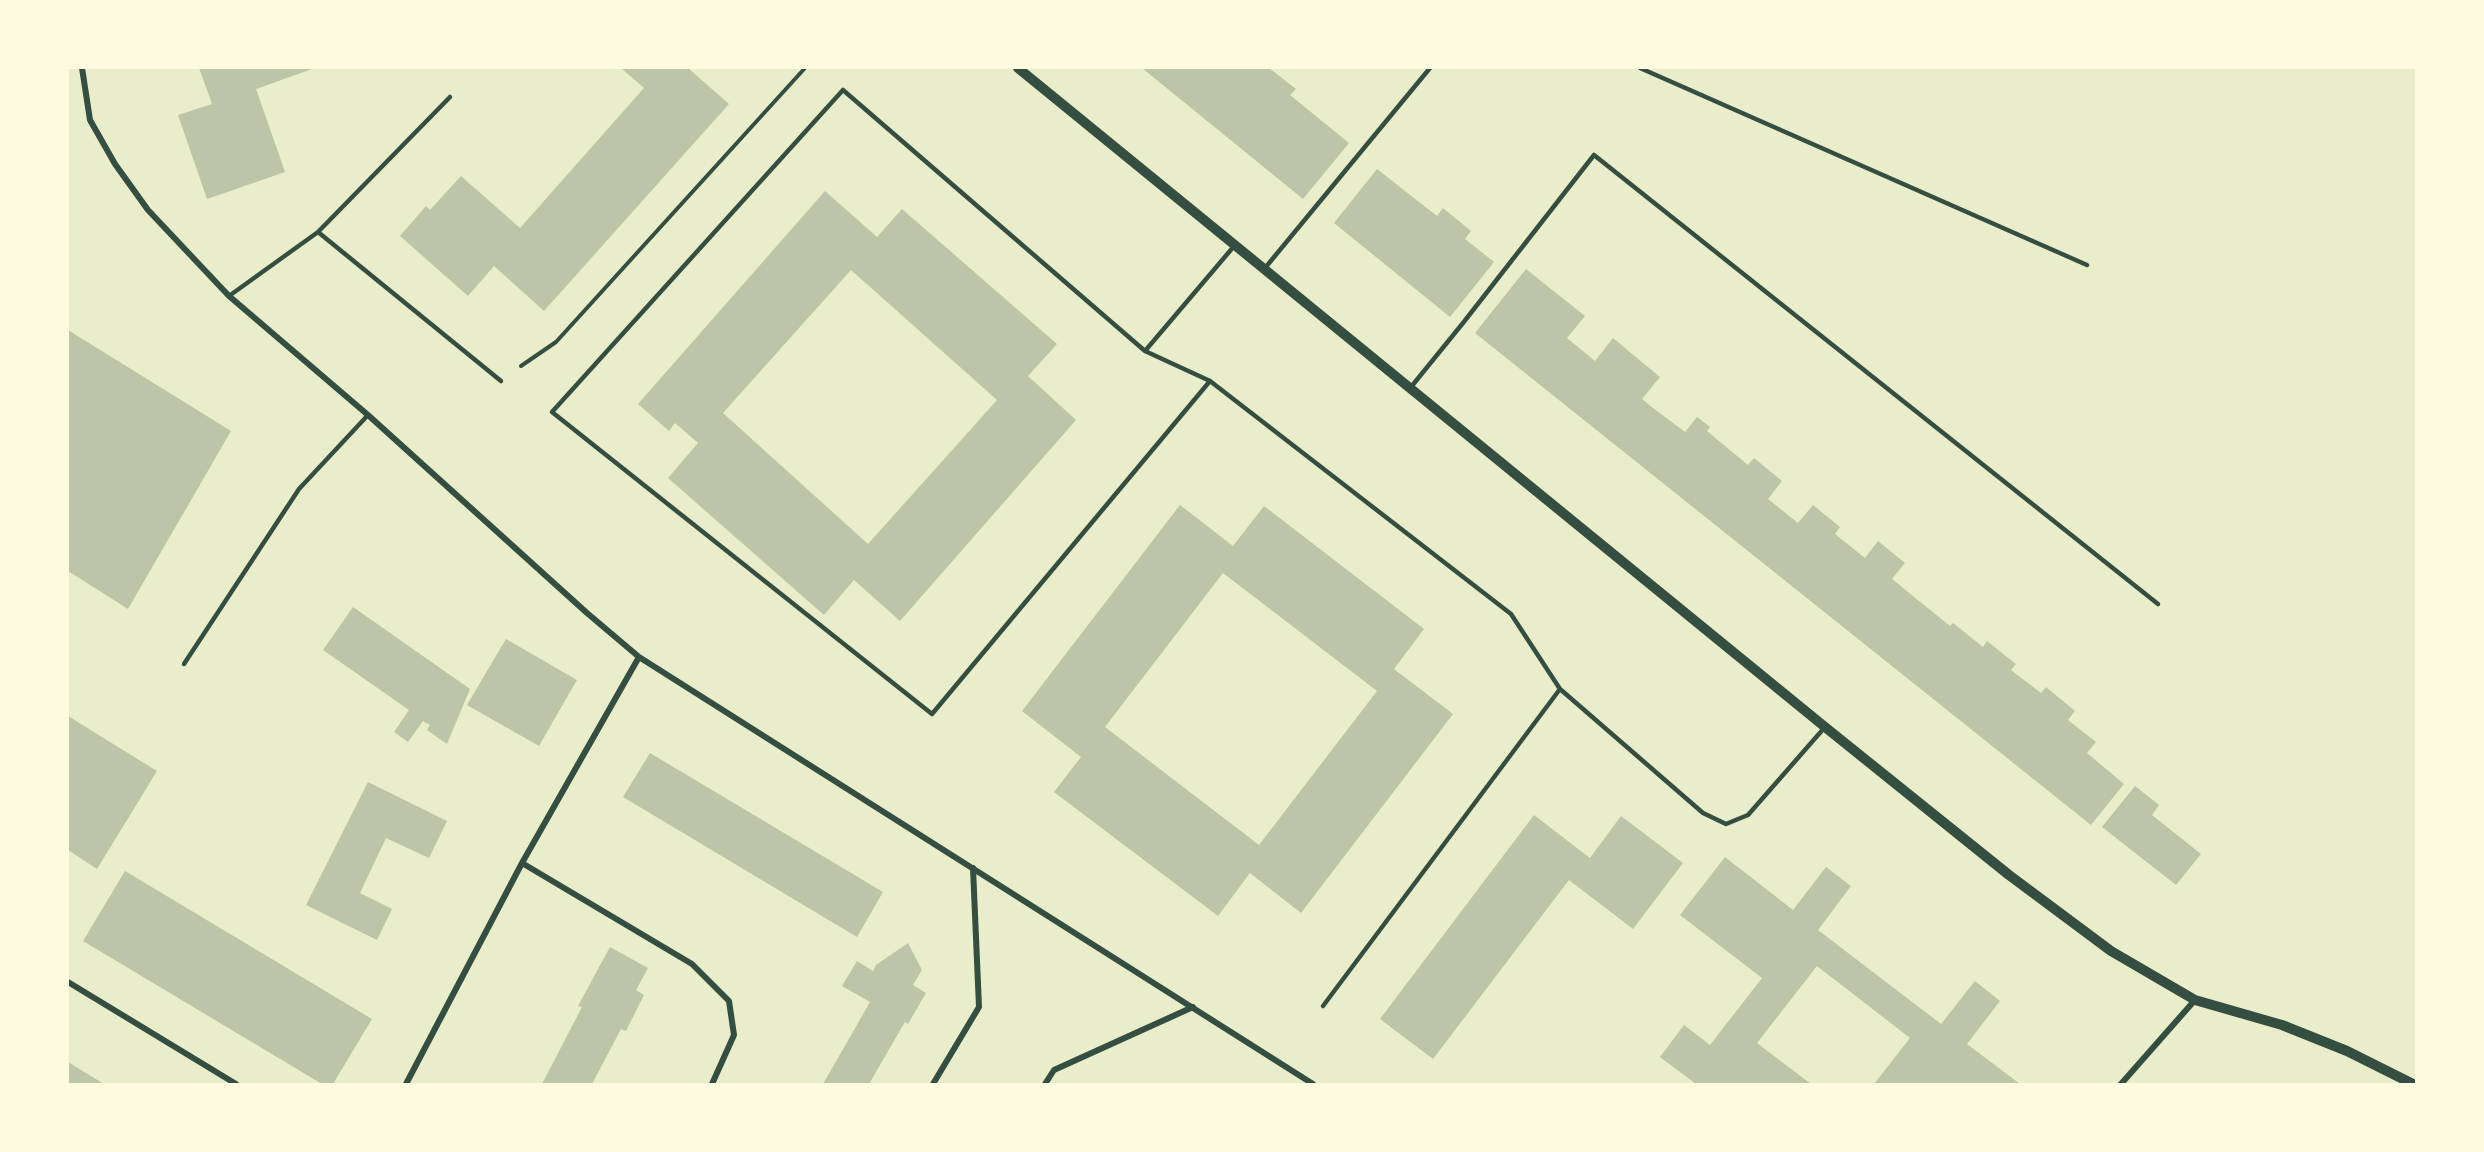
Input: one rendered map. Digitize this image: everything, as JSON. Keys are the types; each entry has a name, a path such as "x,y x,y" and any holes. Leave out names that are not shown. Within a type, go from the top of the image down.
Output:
{"street":[{"path":"82,68 90,120 115,164 148,210 229,296 368,415 587,614 639,657 1313,1084"},
{"path":"1018,68 1825,727 2009,875 2110,951 2195,1000 2282,1025 2347,1051 2413,1084"},
{"path":"406,1084 522,863 639,657"},
{"path":"522,863 692,964 729,1001 734,1035 711,1084"},
{"path":"933,1084 979,1007 973,868"},
{"path":"68,982 236,1084"},
{"path":"2121,1084 2195,1000"},
{"path":"1045,1084 1054,1070 1193,1007"}],"lane":[{"path":"1265,268 1430,68"},
{"path":"1640,68 2087,265"},
{"path":"1210,381 932,714 552,412 843,90 1145,351 1210,381 1511,615 1560,689 1703,813 1726,824 1748,815 1825,727"},
{"path":"229,296 318,232 450,97"},
{"path":"1411,387 1594,155 2158,604"},
{"path":"318,232 501,381"},
{"path":"1145,351 1235,244"},
{"path":"184,664 298,489 368,415"},
{"path":"1323,1006 1560,689"}],"path":[{"path":"501,381 556,342 805,68"}],"building":[{"path":"199,68 315,68 256,89 285,172 207,199 178,115 212,104"},
{"path":"621,68 688,68 729,104 544,311 494,266 468,296 400,236 426,206 430,210 461,176 520,228 644,88"},
{"path":"1142,68 1269,68 1296,89 1290,95 1349,143 1303,199"},
{"path":"1377,169 1437,216 1443,208 1471,231 1465,239 1494,262 1450,317 1334,223"},
{"path":"825,191 877,237 902,209 1057,344 1028,376 1076,420 900,621 854,580 824,615 668,478 698,443 675,423 669,431 638,404","holes":["851,270 997,400 868,544 723,413"]},
{"path":"1526,269 1585,316 1567,338 1595,361 1613,338 1660,377 1642,399 1653,408 1685,432 1697,417 1710,427 1707,431 1748,465 1754,458 1782,481 1768,499 1798,523 1813,505 1840,527 1835,534 1865,558 1878,541 1905,563 1892,579 1950,626 1953,623 1983,647 1987,641 2016,664 2011,670 2041,693 2046,687 2075,711 2068,720 2096,742 2087,753 2124,784 2091,825 1475,333"},
{"path":"68,330 231,431 128,609 68,571"},
{"path":"1180,505 1233,546 1264,506 1424,629 1394,669 1453,714 1301,913 1250,873 1218,916 1054,792 1081,757 1022,711","holes":["1223,573 1377,691 1259,845 1105,727"]},
{"path":"353,607 470,689 447,744 427,730 430,725 423,721 408,742 394,732 409,710 323,650"},
{"path":"506,639 577,680 539,746 467,705"},
{"path":"68,716 157,771 97,869 68,850"},
{"path":"650,753 883,892 857,937 623,797"},
{"path":"368,782 447,821 429,858 386,838 360,893 392,909 377,940 306,905"},
{"path":"2135,786 2159,805 2152,815 2201,854 2176,885 2102,827"},
{"path":"1534,815 1590,858 1621,816 1683,863 1633,929 1569,880 1433,1059 1380,1019"},
{"path":"1725,857 1793,910 1826,867 1851,886 1818,930 1941,1024 1975,981 2000,1001 1967,1044 2020,1084 1874,1084 1910,1038 1817,966 1757,1043 1811,1084 1696,1084 1660,1057 1684,1025 1710,1045 1762,978 1680,915"},
{"path":"125,871 372,1019 333,1084 322,1084 83,941"},
{"path":"908,943 922,970 913,985 926,993 908,1024 905,1022 869,1084 823,1084 870,1002 842,986 857,961 873,971 876,965"},
{"path":"610,947 648,968 636,990 644,995 626,1031 621,1029 592,1084 542,1084 582,1007 578,1006"},
{"path":"68,1062 104,1084 68,1084"}]}
